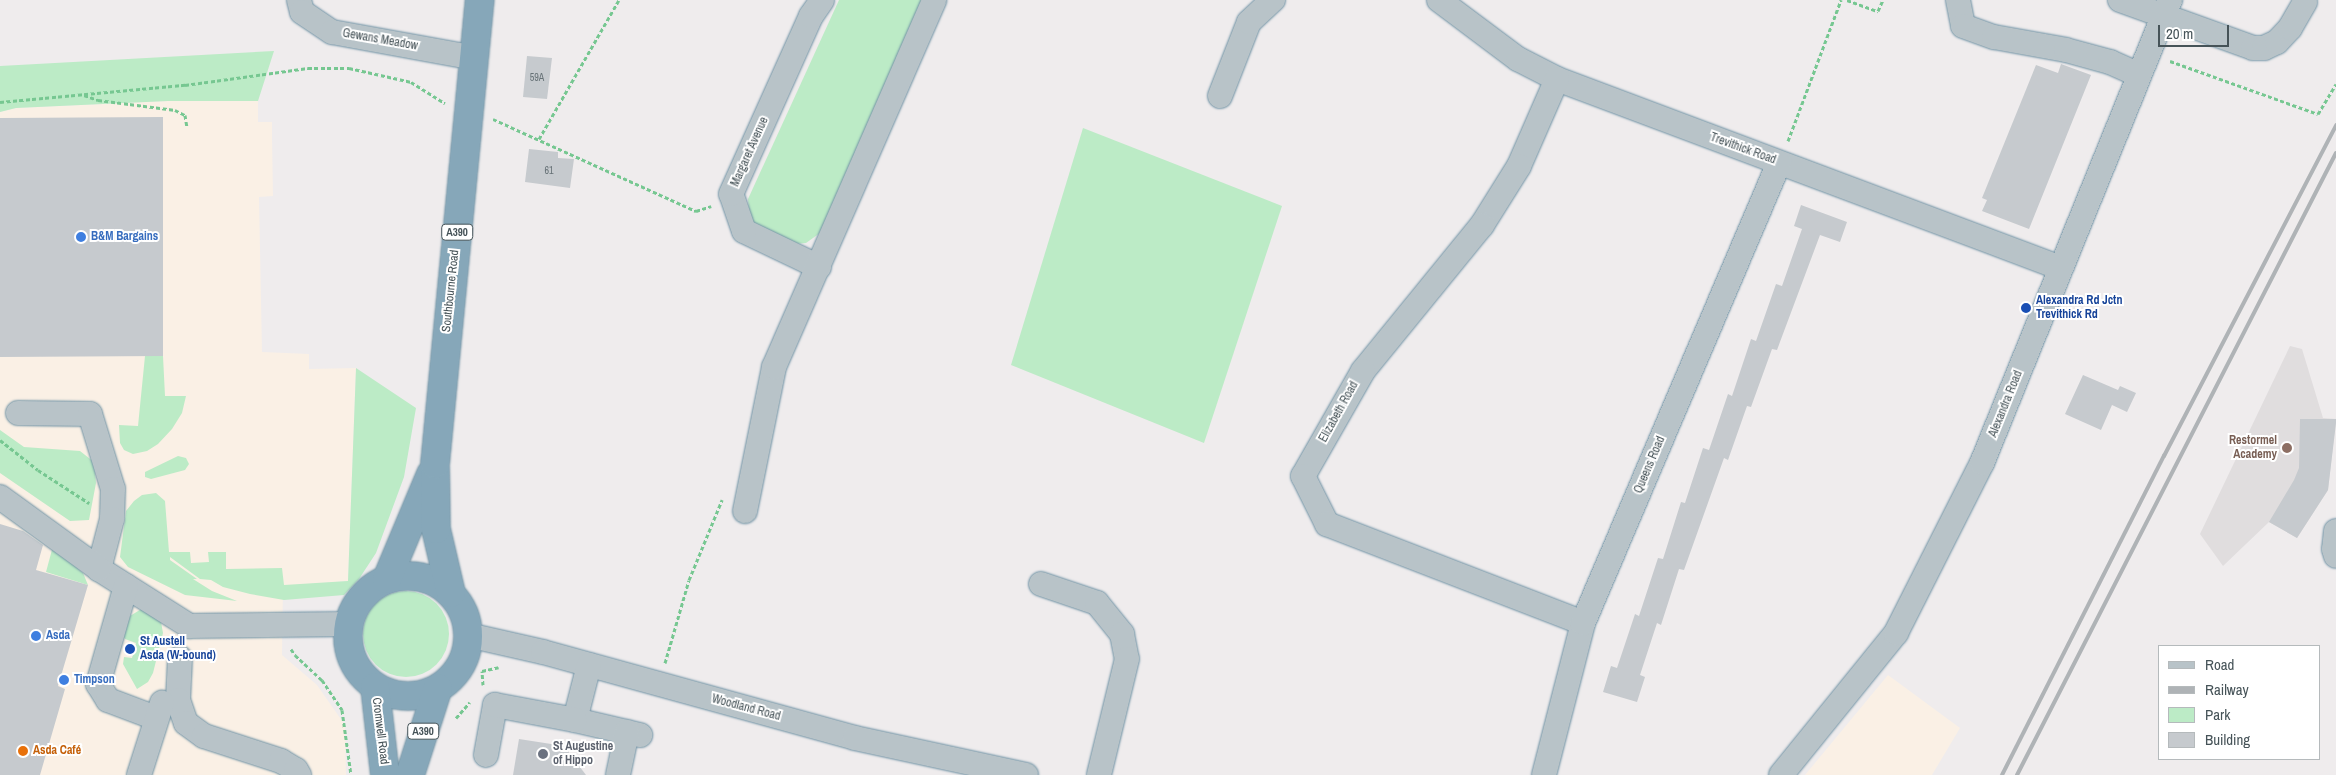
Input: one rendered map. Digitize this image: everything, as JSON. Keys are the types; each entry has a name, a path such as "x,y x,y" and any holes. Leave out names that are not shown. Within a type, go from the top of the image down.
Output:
{"highway":[{"name":"Southbourne Road","path":"451,593 436,529 435,464 480,0"},
{"name":"Southbourne Road","path":"387,579 435,464"},
{"name":"A390","path":"414,575 433,581 451,593 462,609 468,636 466,652 460,667 438,688 427,693 401,696 374,687 363,677 352,660 347,639 348,624 355,605 368,590 387,579 414,575"},
{"name":"Cromwell Road","path":"374,687 386,775"},
{"name":"A390","path":"410,775 438,688"}],"street":[{"name":"Gewans Meadow","path":"299,0 302,12 332,32 475,58"},
{"name":"Margaret Avenue","path":"819,267 744,231 731,194 811,16 822,0"},
{"path":"745,511 774,368 934,0"},
{"path":"1220,96 1249,22 1273,0"},
{"name":"Trevithick Road","path":"1439,0 1518,59 1557,79 2061,268"},
{"path":"1958,0 1963,26 1994,37 2066,50 2110,62 2139,75"},
{"path":"2120,0 2167,8 2254,48 2264,48 2277,42 2290,28 2305,2"},
{"name":"Alexandra Road","path":"1781,775 1896,633 1982,463 2167,8"},
{"name":"Elizabeth Road","path":"1557,79 1519,166 1482,225 1363,371 1303,476 1327,524 1582,622"},
{"name":"Queens Road","path":"1544,775 1582,622 1780,162"},
{"path":"18,413 90,414 113,489 112,519 99,569"},
{"path":"0,497 99,569 189,626 348,624"},
{"path":"2336,531 2334,549 2336,556"},
{"path":"1041,584 1097,603 1122,634 1126,659 1099,775"},
{"path":"126,586 98,684 108,700 156,718"},
{"path":"139,775 156,718 180,658 189,626"},
{"name":"Woodland Road","path":"468,636 589,665 855,738 950,767 1026,775"},
{"path":"180,658 178,700 186,723 204,736 281,761 296,770 299,775"},
{"path":"575,720 589,665"},
{"path":"486,755 495,705 575,720 634,734 618,775"}],"path":[{"path":"539,139 619,0"},
{"path":"1780,162 1841,0"},
{"path":"1847,0 1878,11 1884,0"},
{"path":"2148,51 2187,68 2318,114 2336,84"},
{"path":"0,102 185,84 308,68 349,68 411,82 470,112 539,139 696,211 733,198"},
{"path":"81,94 98,100 175,110 185,115 187,126"},
{"path":"0,440 38,470 112,519"},
{"path":"657,684 671,648 689,580 721,499 745,511"},
{"path":"289,644 295,655 322,680 342,710 351,775"}],"shaded area":[{"path":"168,101 258,101 258,122 272,122 273,196 259,197 262,352 309,354 309,369 356,368 348,581 283,586 282,655 317,685 345,725 346,775 0,775 0,112 16,108"},
{"name":"Restormel Academy","path":"2290,346 2302,349 2323,418 2336,419 2328,490 2297,538 2269,522 2223,566 2200,534"},
{"path":"1888,675 1960,728 1932,775 1805,775"}],"green space":[{"path":"839,0 923,0 820,233 806,243 794,244 754,224 749,212 748,199"},
{"path":"274,51 258,101 168,101 16,108 0,112 0,66"},
{"path":"1083,128 1282,206 1204,443 1011,365"},
{"path":"145,356 163,356 165,396 186,396 182,413 172,429 158,444 147,451 133,454 124,450 120,443 119,425 138,426"},
{"path":"356,368 416,408 404,477 376,553 359,579 344,595 284,600 250,594 223,587 211,580 200,579 170,557 170,560 197,579 193,579 212,591 237,601 185,595 128,567 120,557 126,511 142,495 156,493 165,501 169,552 190,552 191,563 209,562 208,552 226,552 226,569 282,568 284,585 348,581"},
{"path":"0,430 24,447 80,451 94,462 96,483 89,520 70,521 0,473"},
{"path":"178,456 186,458 189,464 185,470 151,479 145,477 145,472"},
{"path":"53,546 83,573 88,585 46,572"},
{"path":"406,591 422,594 430,598 442,610 446,618 449,634 446,650 442,658 430,670 422,674 406,677 390,674 382,670 370,658 366,650 363,634 366,618 370,610 382,598 390,594"},
{"path":"143,608 161,622 163,633 153,673 148,682 137,689 123,664 124,657 132,658 136,643 125,639 123,636 130,616"}],"building":[{"path":"527,56 552,58 547,99 523,97"},
{"path":"2061,64 2091,75 2029,229 1982,211 1987,200 1982,198 2036,65 2058,73"},
{"name":"B&M Bargains","path":"163,117 163,356 0,357 0,118"},
{"path":"529,149 558,152 558,158 574,159 570,188 525,182"},
{"path":"1801,205 1847,222 1840,242 1820,235 1777,350 1772,349 1751,407 1747,406 1728,460 1724,458 1684,570 1679,569 1661,625 1657,623 1640,675 1645,677 1637,702 1603,692 1611,666 1617,668 1635,614 1639,616 1658,558 1663,559 1681,502 1685,503 1703,448 1709,450 1728,394 1732,396 1751,339 1756,341 1776,284 1782,286 1802,229 1794,226"},
{"path":"2083,375 2118,390 2120,386 2136,393 2127,412 2112,405 2101,430 2065,414"},
{"path":"2300,419 2336,419 2336,423 2328,490 2297,538 2269,522 2299,468"},
{"name":"Asda","path":"0,524 23,531 43,545 36,570 88,585 58,686 65,689 40,775 0,775"},
{"name":"St Augustine of Hippo","path":"519,739 564,746 586,775 513,775"}],"railway":[{"path":"2002,775 2164,456 2336,125"},
{"path":"2017,775 2336,153"}],"place":[{"name":"B&M Bargains","path":"81,237"},
{"name":"Alexandra Rd Jctn Trevithick Rd","path":"2026,308"},
{"name":"Restormel Academy","path":"2287,448"},
{"name":"Asda","path":"36,636"},
{"name":"St Austell Asda (W-bound)","path":"130,649"},
{"name":"Timpson","path":"64,680"},
{"name":"Asda Café","path":"23,751"},
{"name":"St Augustine of Hippo","path":"543,754"}]}
